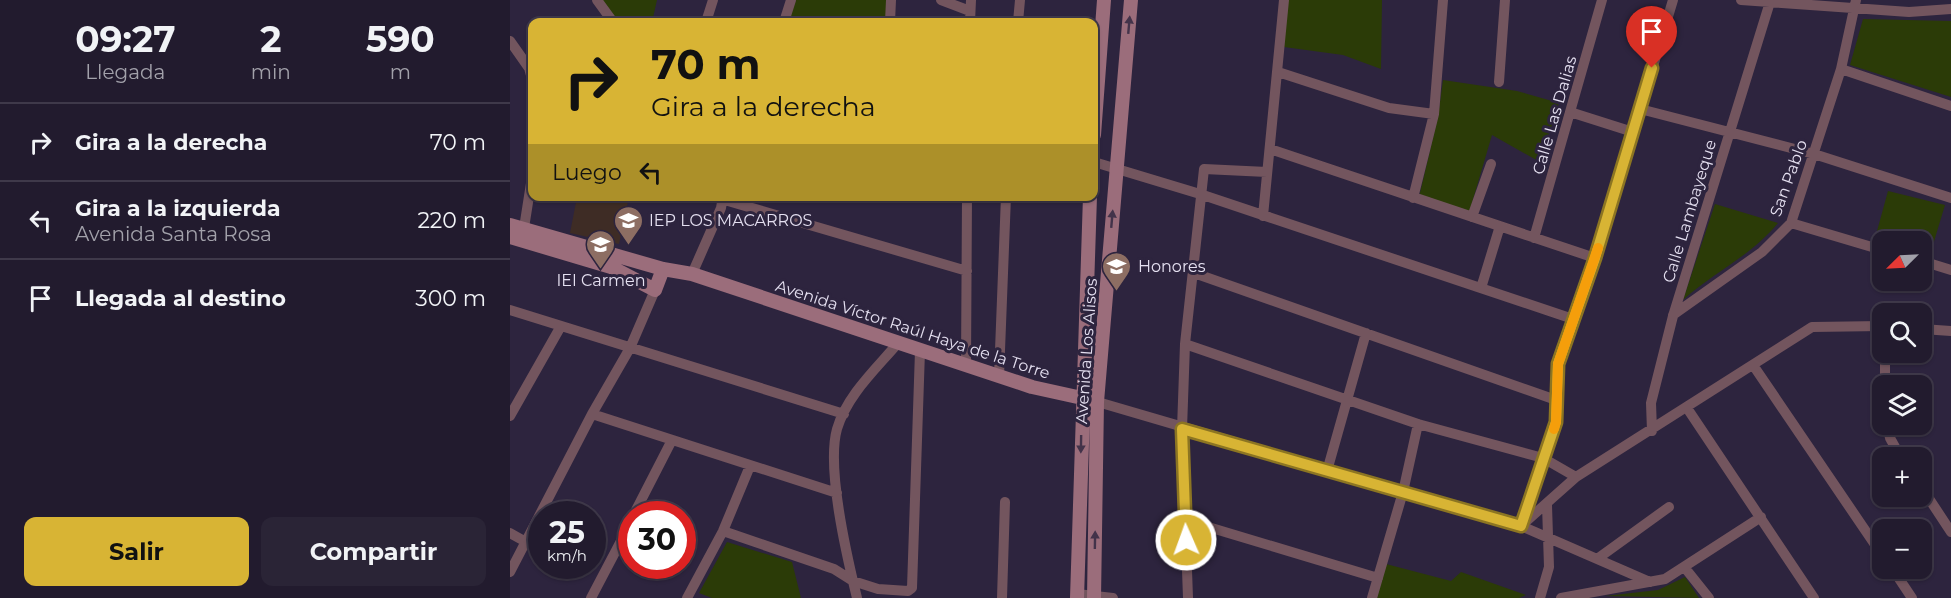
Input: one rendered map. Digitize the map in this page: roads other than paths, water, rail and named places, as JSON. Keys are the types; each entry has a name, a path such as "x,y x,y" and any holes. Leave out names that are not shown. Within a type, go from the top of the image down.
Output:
{"street":[{"path":"597,0 610,18"},
{"path":"707,18 713,0"},
{"path":"785,18 791,0"},
{"path":"890,18 891,0"},
{"path":"941,0 970,5"},
{"path":"1018,18 1020,0"},
{"path":"1098,81 1104,0"},
{"name":"Avenida Los Alisos","path":"1094,597 1097,402 1131,0"},
{"path":"1263,216 1284,0"},
{"path":"1413,198 1434,114 1443,0"},
{"path":"1499,82 1505,0"},
{"name":"Calle Las Dalias","path":"1534,238 1602,0"},
{"path":"1521,526 1556,422 1558,364 1595,258 1673,0"},
{"path":"1741,0 1856,4 1909,12 1951,9"},
{"name":"Calle Lambayeque","path":"1652,431 1651,403 1673,316 1770,2"},
{"name":"San Pablo","path":"1673,316 1762,252 1791,223 1841,69 1856,4"},
{"path":"510,41 528,67"},
{"path":"1841,69 1951,106"},
{"path":"1278,72 1389,108 1434,114"},
{"path":"1640,109 1814,154 1951,198"},
{"path":"1570,112 1633,132"},
{"path":"1270,149 1595,258"},
{"path":"1098,163 1200,194 1573,320"},
{"path":"1472,217 1491,164"},
{"path":"1188,598 1182,429 1185,344 1204,168 1268,171"},
{"path":"524,228 528,201"},
{"path":"692,274 722,201"},
{"path":"733,201 967,271"},
{"path":"966,366 967,201"},
{"path":"999,376 1006,201"},
{"name":"Avenida Los Alisos","path":"1077,596 1090,201"},
{"path":"1791,223 1872,247"},
{"name":"Avenida Víctor Raúl Haya de la Torre","path":"510,225 663,269 692,274 1032,387 1097,402 1182,429 1521,526 1650,582"},
{"path":"1481,288 1500,226"},
{"path":"510,237 611,267 655,290"},
{"path":"1932,264 1951,270"},
{"path":"510,572 592,414 630,348 663,269"},
{"path":"1194,273 1556,400"},
{"path":"510,310 844,414"},
{"path":"510,416 561,326"},
{"path":"1521,526 1576,477 1652,431 1812,327 1872,326"},
{"path":"1932,330 1951,331"},
{"path":"1327,471 1366,333"},
{"path":"857,598 837,493 834,464 837,429 855,392 898,343"},
{"path":"1185,344 1348,401 1543,458 1576,477"},
{"path":"723,531 834,569 853,581 878,589 908,591 912,588 920,351"},
{"path":"1753,365 1872,540"},
{"path":"1688,408 1814,598"},
{"path":"592,414 837,493"},
{"path":"1372,598 1403,492 1418,423"},
{"path":"641,501 672,440"},
{"path":"687,598 723,531 750,466"},
{"path":"1002,598 1005,501"},
{"path":"1932,503 1951,532"},
{"path":"1540,598 1549,567 1546,537 1547,505"},
{"path":"1597,559 1669,507"},
{"path":"1561,598 1599,594 1665,579 1761,517"},
{"path":"1185,520 1378,578"},
{"path":"510,533 526,542"},
{"path":"591,598 618,547"},
{"path":"1685,568 1710,598"},
{"path":"1899,579 1912,598"},
{"path":"1077,596 1113,598"}],"place":[{"name":"IEP LOS MACARROS","path":"628,246"},
{"name":"IEI Carmen","path":"601,270"},
{"name":"Honores","path":"1117,292"}]}
